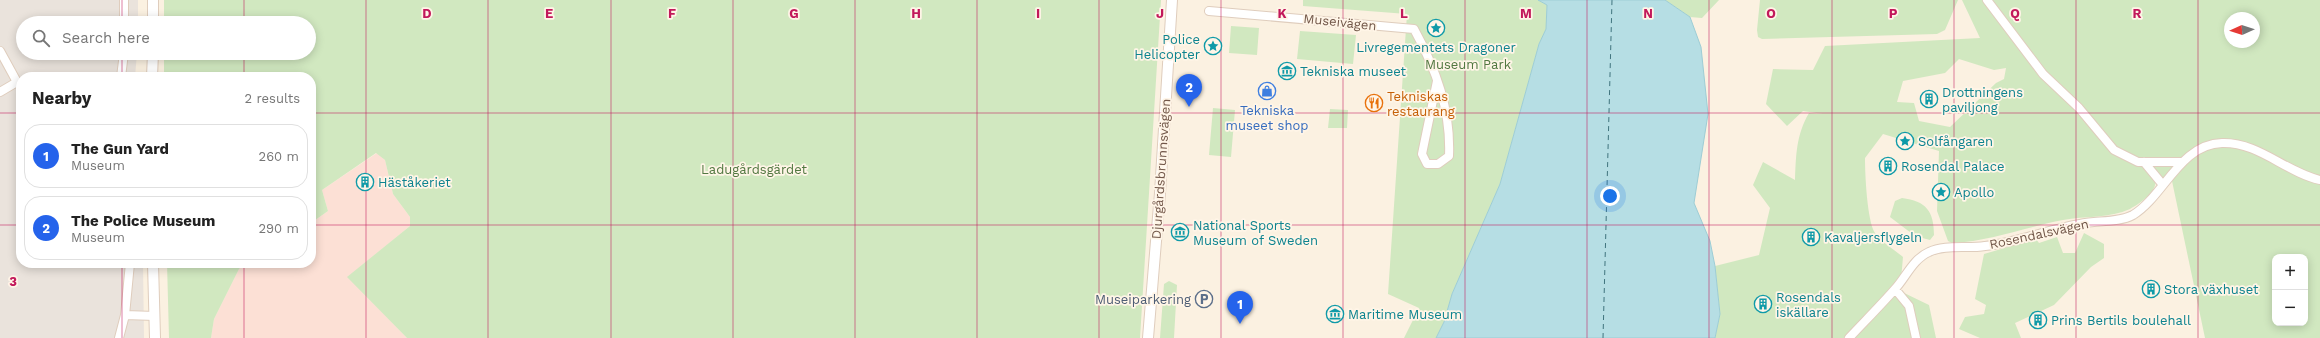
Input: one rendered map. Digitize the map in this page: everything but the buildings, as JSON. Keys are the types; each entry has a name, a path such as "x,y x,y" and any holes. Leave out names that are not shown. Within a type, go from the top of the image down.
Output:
{"street":[{"path":"124,0 124,16"},
{"path":"153,0 153,16"},
{"name":"Djurgårdsbrunnsvägen","path":"1148,338 1160,193 1172,0"},
{"path":"1987,0 2043,74 2079,108 2114,150 2138,162 2180,162 2211,145 2236,144 2252,148 2298,172 2320,180"},
{"name":"Museivägen","path":"1209,12 1414,29 1430,58 1442,95 1450,131 1449,156 1438,164 1427,164 1422,154 1437,81"},
{"path":"0,51 16,80"},
{"path":"122,72 123,60"},
{"path":"152,60 152,72"},
{"path":"0,92 16,83"},
{"path":"2144,162 2162,185"},
{"name":"Rosendalsvägen","path":"1849,338 1895,289 1919,258 1932,250 1999,244 2076,224 2121,219 2133,214 2162,185 2180,162"},
{"path":"119,338 125,315 130,268"},
{"path":"153,268 155,338"},
{"path":"1895,289 1909,306 1916,338"},
{"path":"125,315 155,316"}],"shaded area":[{"path":"0,0 138,0 138,16 16,16 16,60 136,60 135,72 16,72 16,268 143,268 144,338 0,338"},
{"path":"377,153 385,160 393,194 410,217 410,226 348,277 407,338 211,338 214,319 240,268 316,268 316,219 328,211 322,190"}],"green space":[{"name":"Ladugårdsgärdet","path":"164,0 1161,0 1140,338 407,338 347,277 410,226 410,217 393,194 385,160 376,153 322,190 328,211 316,219 316,72 164,72 164,60 316,60 316,16 164,16"},
{"name":"Museum Park","path":"1303,0 1538,0 1547,5 1546,29 1539,44 1500,184 1452,294 1444,322 1436,338 1404,338 1419,308 1388,294 1407,14 1303,6"},
{"path":"1665,0 1719,0 1702,18 1690,17"},
{"path":"1760,0 1958,0 1945,30 1937,34 1762,39 1758,37 1757,30"},
{"path":"1962,0 2320,0 2320,338 2205,338 2172,181 2155,181 2155,185 2151,193 2147,197 2130,209 2122,212 2063,220 1981,240 1952,243 1948,241 1937,211 1939,151 1883,134 1865,158 1867,197 1872,227 1881,240 1903,257 1900,291 1929,305 1936,338 1715,338 1720,314 1715,266 1759,255 1770,208 1753,185 1763,162 1795,180 1801,129 1809,113 1823,114 1803,111 1787,126 1766,104 1773,69 1813,70 1825,46 1980,38","holes":["1959,59 1994,70 2006,68 2004,79 1996,83 1950,127 1919,121 1914,103 1897,102 1903,81 1945,73"]},
{"path":"1231,26 1259,28 1257,55 1229,53"},
{"path":"1300,31 1356,35 1353,64 1297,59"},
{"path":"1213,108 1235,110 1231,157 1209,155"},
{"path":"1330,109 1348,110 1347,128 1328,128"},
{"path":"1902,198 1917,202 1927,209 1934,227 1934,235 1930,240 1915,236 1890,217 1895,201"},
{"path":"2084,233 2104,244 2104,258 2091,267 2054,305 2015,323 2021,338 1980,338 1959,329 1965,317 1984,314 1986,305 1975,299 1984,254 2036,239 2039,243 2057,237 2063,253 2075,253"},
{"path":"167,268 240,268 214,319 211,338 169,338"},
{"path":"1169,281 1177,285 1174,338 1160,338 1164,284"}],"water":[{"path":"1538,0 1665,0 1690,17 1701,47 1708,114 1694,203 1710,241 1715,266 1720,314 1715,338 1436,338 1444,322 1452,294 1500,184 1539,44 1546,29 1547,5"}],"ferry route":[{"path":"1603,338 1612,0"}],"place":[{"name":"Livregementets Dragoner","path":"1436,28"},
{"name":"Police Helicopter","path":"1213,46"},
{"name":"Tekniska museet","path":"1287,71"},
{"name":"Tekniska museet shop","path":"1267,91"},
{"name":"Drottningens paviljong","path":"1929,99"},
{"name":"Tekniskas restaurang","path":"1374,103"},
{"name":"The Police Museum","path":"1189,107"},
{"name":"Solfångaren","path":"1905,141"},
{"name":"Rosendal Palace","path":"1888,166"},
{"name":"Häståkeriet","path":"365,182"},
{"name":"Apollo","path":"1941,192"},
{"name":"National Sports Museum of Sweden","path":"1180,232"},
{"name":"Kavaljersflygeln","path":"1811,237"},
{"name":"Stora växhuset","path":"2151,289"},
{"name":"Museiparkering","path":"1204,299"},
{"name":"Rosendals iskällare","path":"1763,304"},
{"name":"Maritime Museum","path":"1335,314"},
{"name":"Prins Bertils boulehall","path":"2038,320"},
{"name":"The Gun Yard","path":"1240,324"}]}
